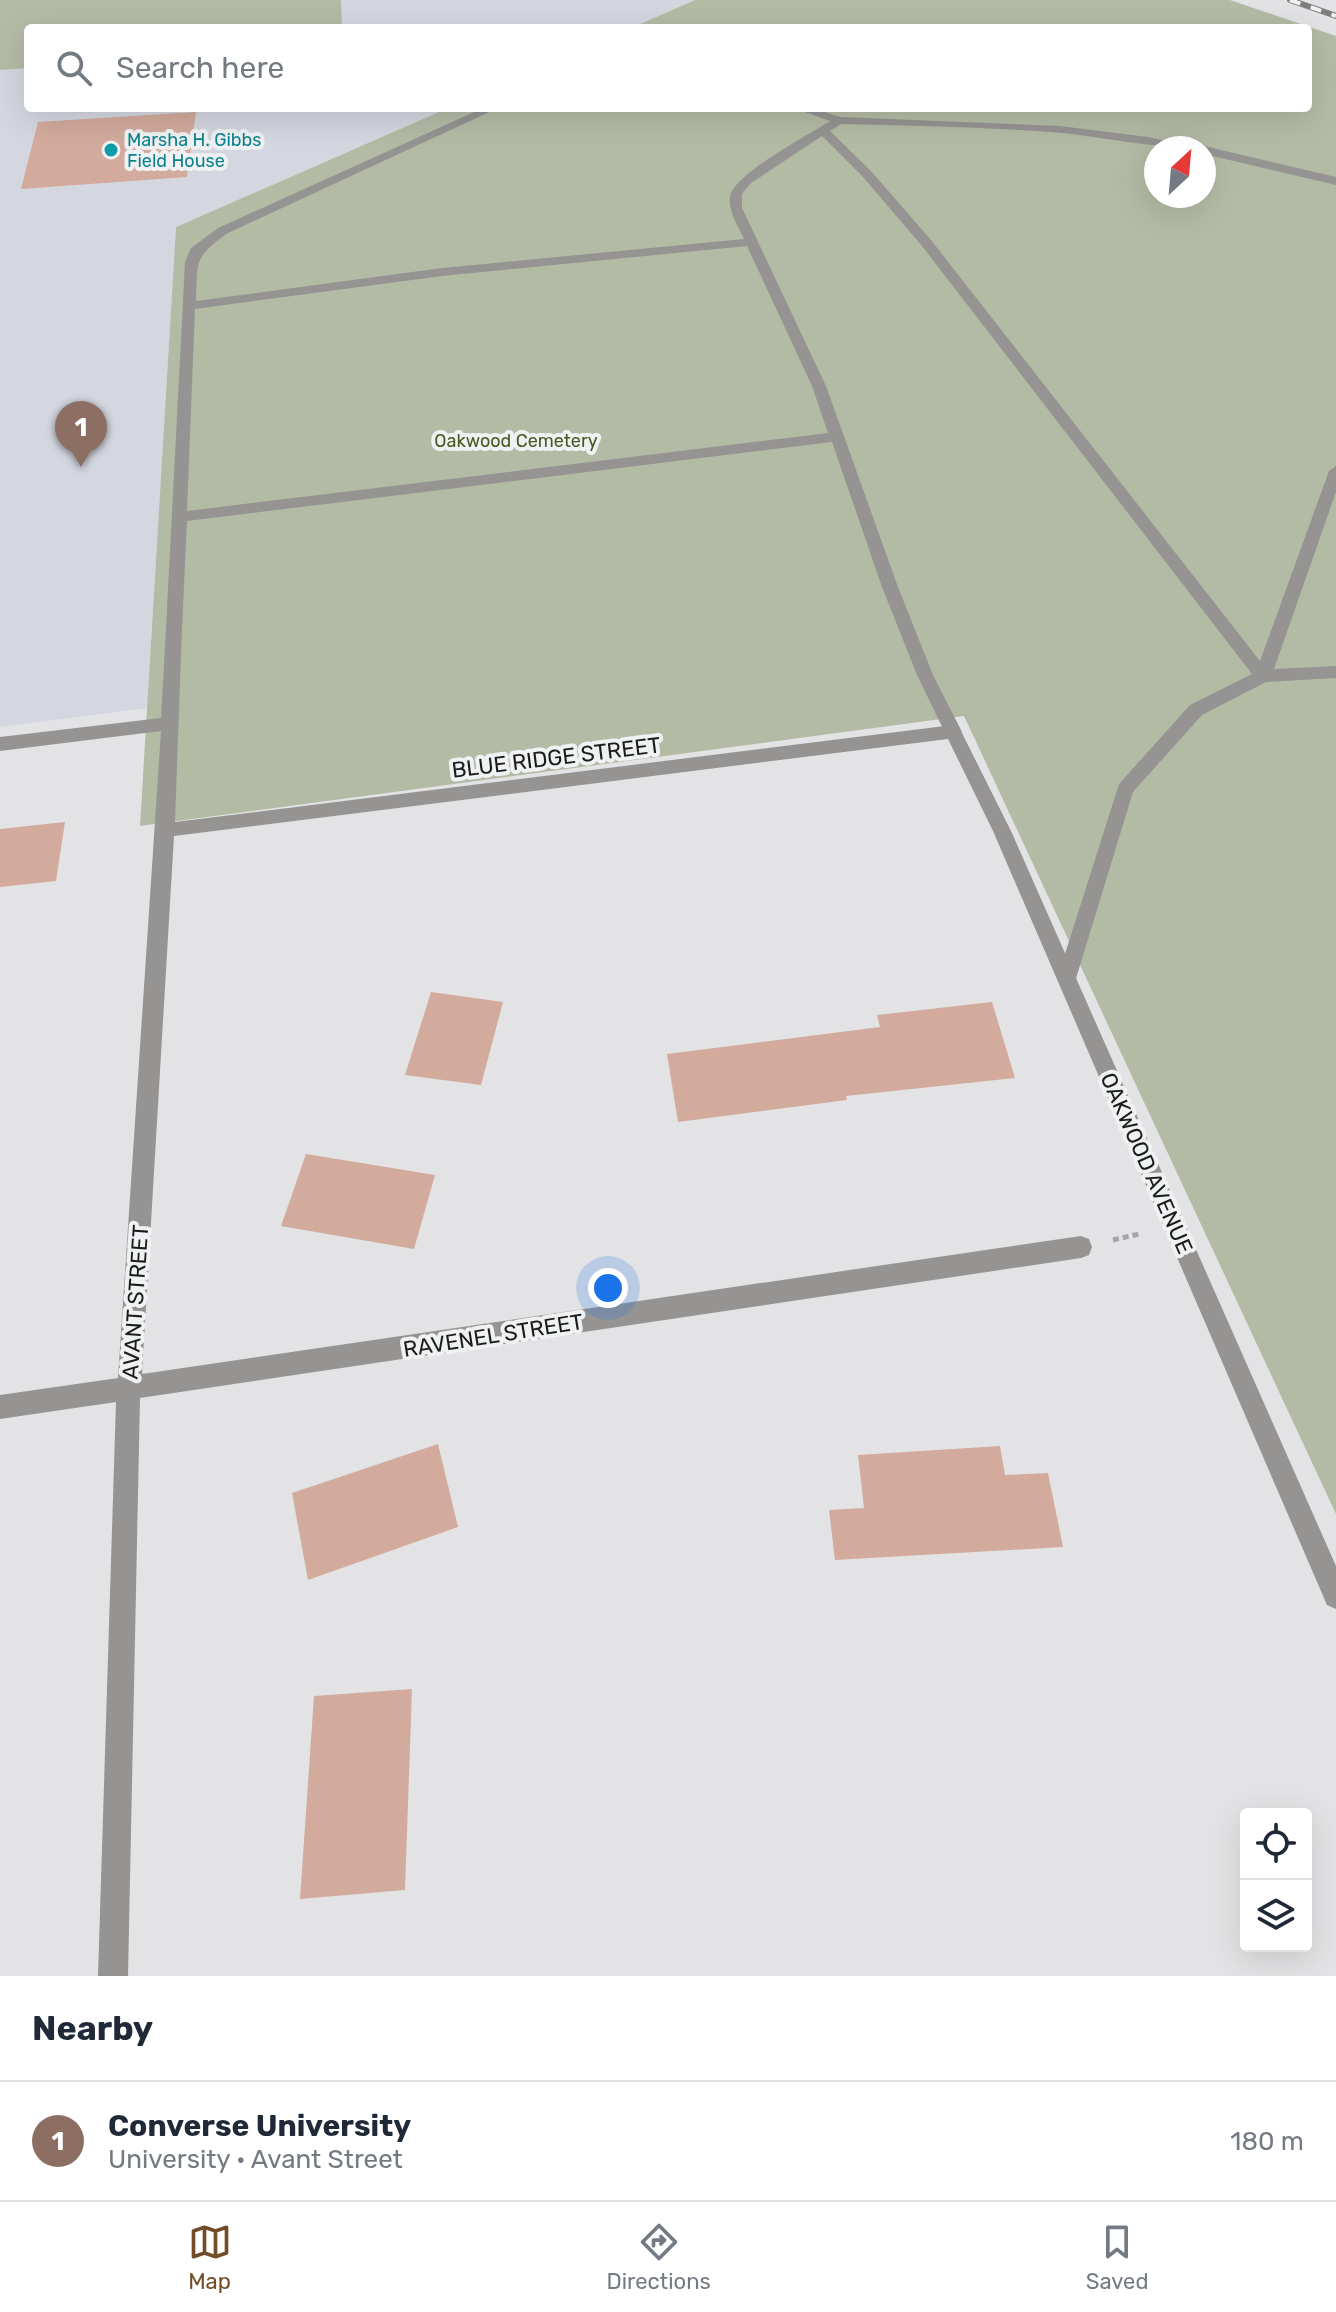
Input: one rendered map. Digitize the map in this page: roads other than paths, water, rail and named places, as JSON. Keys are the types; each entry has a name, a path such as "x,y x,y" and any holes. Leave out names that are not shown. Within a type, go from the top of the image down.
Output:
{"street":[{"name":"AVANT STREET","path":"113,1976 130,1389 165,830 191,262 207,240 483,112"},
{"path":"813,112 839,120 1068,129 1144,138"},
{"path":"839,120 824,131 863,167 898,208 1085,445 1176,570 1263,676"},
{"name":"OAKWOOD AVENUE","path":"824,131 747,180 736,194 736,208 819,386 890,587 925,675 1067,979 1336,1596"},
{"path":"1216,153 1336,181"},
{"path":"191,306 442,272 751,242"},
{"path":"180,517 837,437"},
{"path":"1263,676 1336,471"},
{"path":"1067,979 1125,789 1196,710 1263,676 1336,672"},
{"path":"0,744 169,724"},
{"name":"BLUE RIDGE STREET","path":"165,830 953,732"},
{"name":"RAVENEL STREET","path":"0,1407 1081,1247"}],"railway":[{"path":"1290,0 1336,16"}],"place":[{"name":"Marsha H. Gibbs Field House","path":"111,150"},
{"name":"Converse University","path":"81,467"}],"park label":[{"name":"Oakwood Cemetery","path":"516,441"}]}
